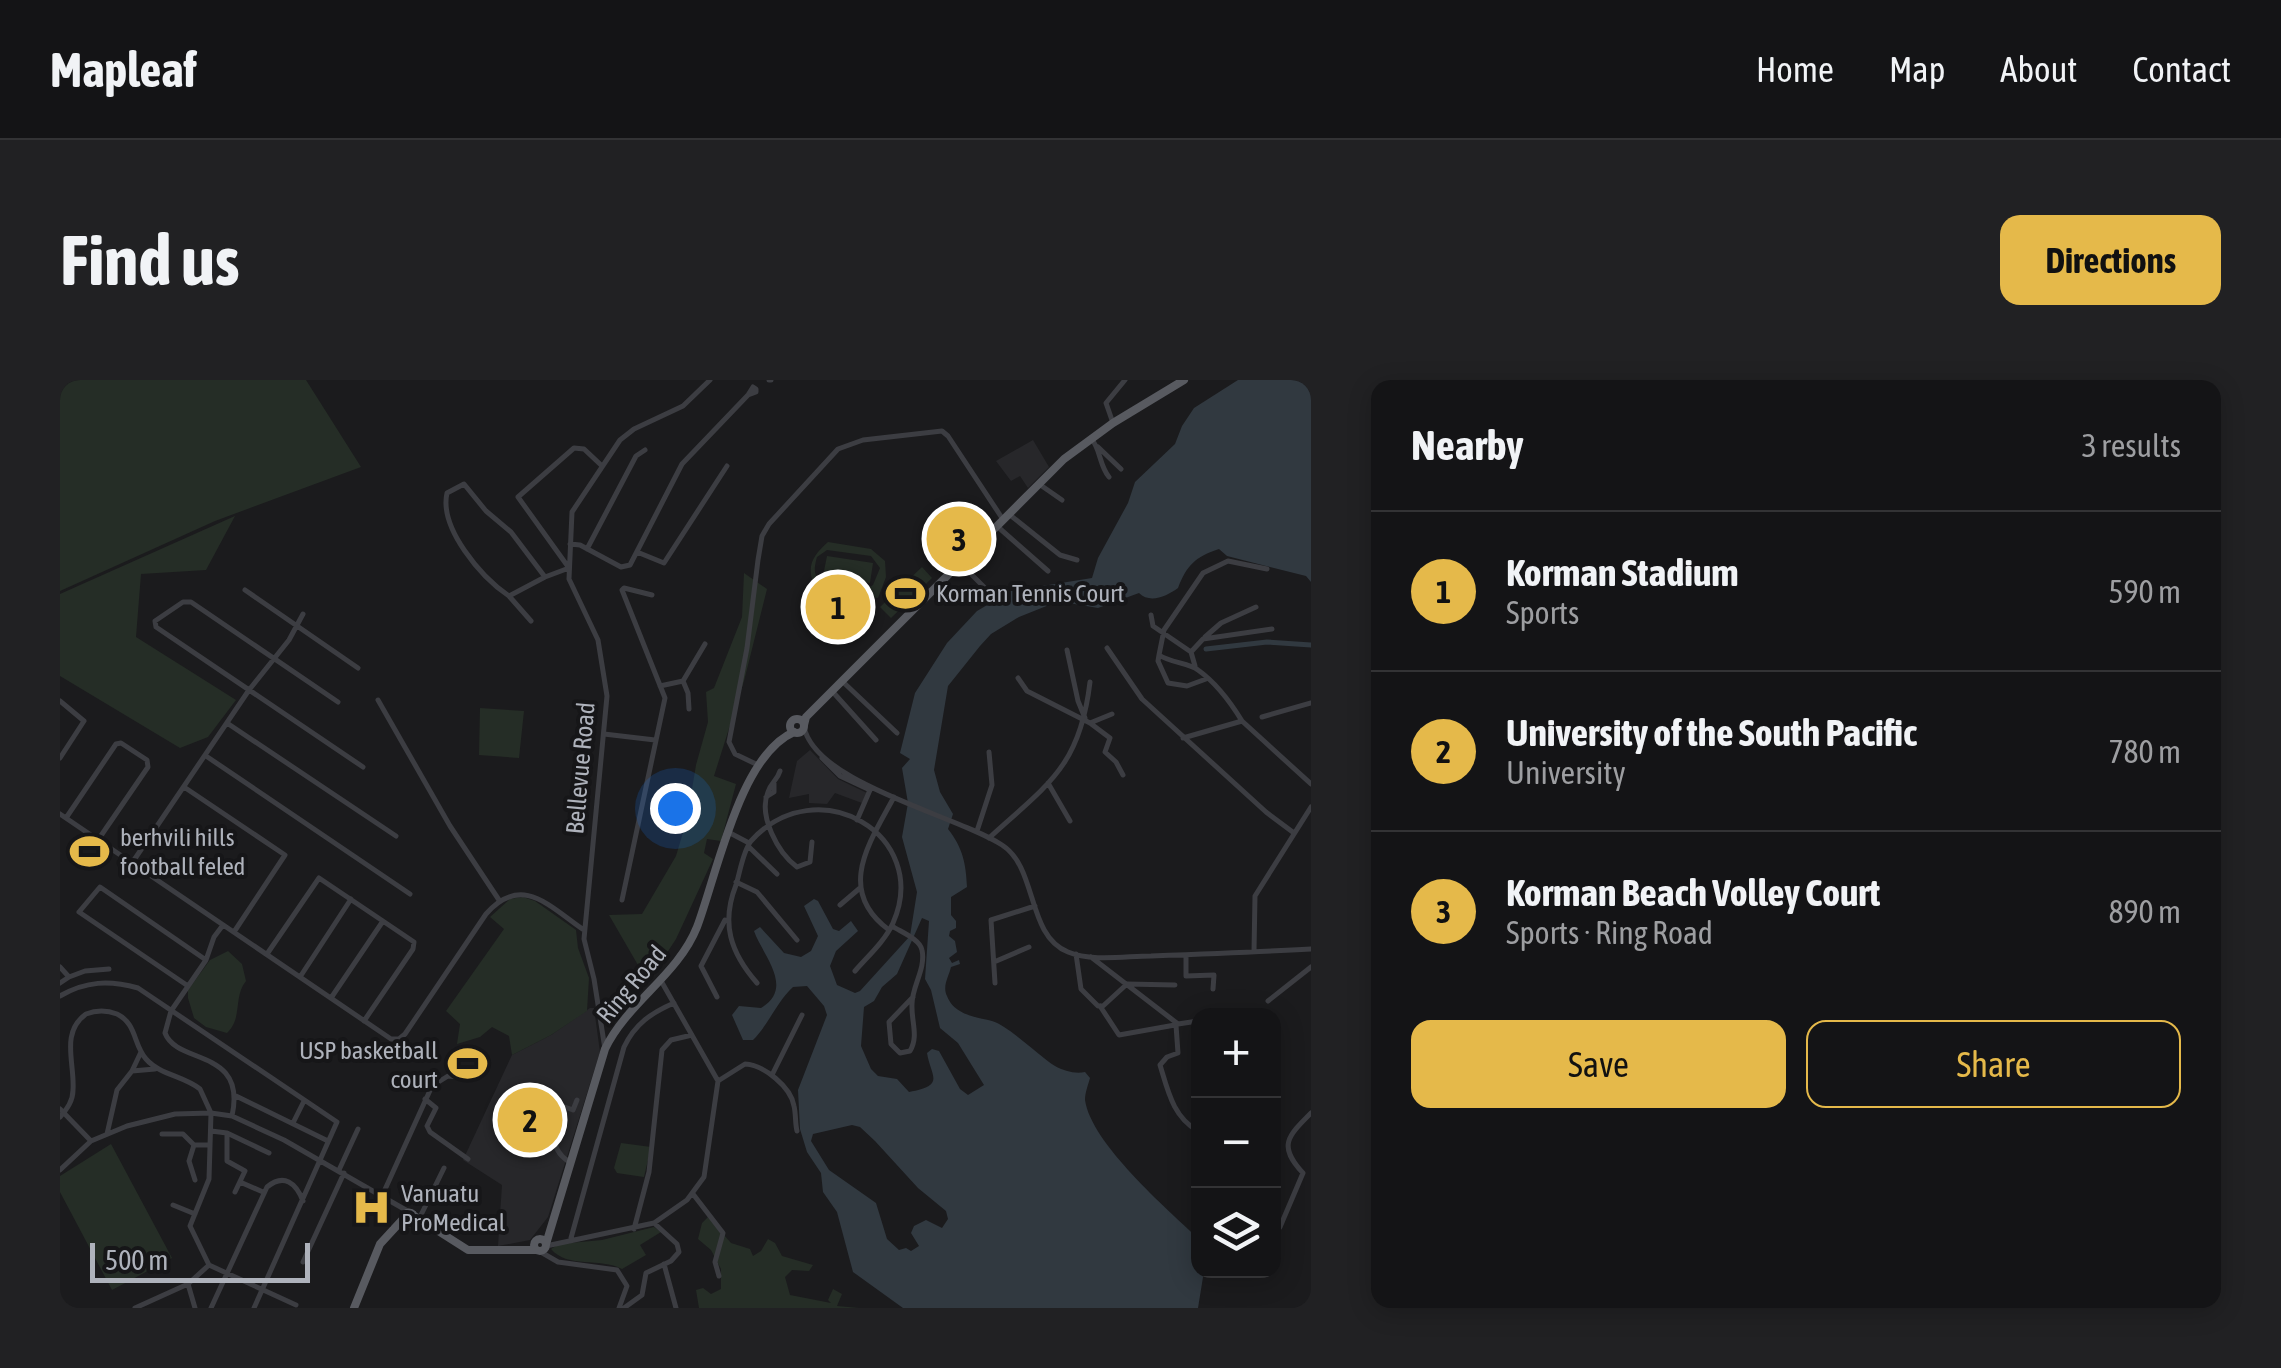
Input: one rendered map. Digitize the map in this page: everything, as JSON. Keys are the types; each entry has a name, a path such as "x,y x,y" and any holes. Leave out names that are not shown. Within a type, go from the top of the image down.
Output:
{"main road":[{"name":"Ring Road","path":"542,1244 605,1049 614,1032 690,941 747,781 758,764 799,728 958,562 1039,484 1113,423 1184,380"},
{"path":"354,1308 380,1244 408,1220 430,1226 468,1250 514,1251 542,1244"}],"street":[{"name":"Bellevue Road","path":"605,1049 584,930 607,696 598,640 571,588 568,568 574,506 628,433 683,406 710,380"},
{"path":"1113,423 1106,403 1125,380"},
{"path":"570,544 625,568 630,565 682,464 748,395"},
{"path":"758,764 733,753 729,742 747,648 760,545 769,524 838,449 863,440 942,431 1002,519 1048,570"},
{"path":"1094,442 1121,468"},
{"path":"1094,442 1109,476"},
{"path":"509,596 568,568 518,497 574,448 584,449 601,465"},
{"path":"587,549 636,456 645,450"},
{"path":"637,552 664,563 727,466"},
{"path":"531,621 464,552 445,499 452,488 464,484 510,532 545,577"},
{"path":"1039,484 1062,500"},
{"path":"1002,519 1060,555 1077,560"},
{"path":"1206,680 1187,686 1168,683 1158,661 1164,630 1200,576 1214,565 1228,561 1268,568"},
{"path":"958,562 990,592"},
{"path":"245,590 358,668"},
{"path":"622,900 665,698 622,590 652,595"},
{"path":"338,702 190,602 183,602 155,621 156,628 362,767"},
{"path":"1192,652 1221,623 1256,607"},
{"path":"132,863 303,614"},
{"path":"1151,615 1153,626 1192,652 1195,666 1224,695 1242,721 1311,784"},
{"path":"1203,639 1245,630 1272,630"},
{"path":"660,686 683,681 704,644"},
{"path":"1107,648 1142,699 1294,832"},
{"path":"1067,650 1078,701 1088,722"},
{"path":"1159,656 1182,666 1195,666"},
{"path":"1018,678 1027,691 1088,722 1110,738 1105,752 1123,775"},
{"path":"683,681 690,710"},
{"path":"842,681 898,734"},
{"path":"989,838 1064,769 1088,722 1090,682"},
{"path":"832,691 876,740"},
{"path":"378,700 450,826 500,900"},
{"path":"60,701 82,717 84,723 60,758"},
{"path":"1262,717 1311,702"},
{"path":"1088,722 1112,714"},
{"path":"1183,738 1242,721"},
{"path":"227,722 396,836"},
{"path":"799,728 841,774 976,831 1012,855 1054,944 1076,954 1186,955 1311,949"},
{"path":"604,734 655,740"},
{"path":"98,840 148,768 147,760 121,743 116,744 63,816 98,840 132,863 222,925 392,1039 402,1037 486,914 500,900 527,893 584,930"},
{"path":"976,831 992,785 989,752"},
{"path":"206,756 410,894"},
{"path":"780,771 766,797 765,809 771,826 786,856 797,867 810,862 812,842"},
{"path":"1048,783 1070,821"},
{"path":"184,787 285,855 234,932"},
{"path":"857,820 868,787"},
{"path":"894,796 862,859 862,886 869,909 890,928 920,943 921,966 913,997 914,1045 908,1052 900,1053 891,1044 889,1022 913,997"},
{"path":"1254,951 1255,896 1311,807"},
{"path":"717,997 701,966 727,918 748,845 789,814 810,808 831,809 875,832 900,873 900,898 890,928 855,971"},
{"path":"730,833 748,845 776,874"},
{"path":"266,954 319,878 351,898 414,942 414,949 364,1021"},
{"path":"736,882 761,896 796,940"},
{"path":"840,905 862,886"},
{"path":"188,986 79,912 100,887 206,960"},
{"path":"300,977 351,898"},
{"path":"995,983 991,920 1035,906"},
{"path":"727,918 730,939 757,983"},
{"path":"331,998 384,921"},
{"path":"222,925 206,960 171,1011 165,1033 168,1041 210,1060 232,1084 236,1096 232,1116"},
{"path":"994,962 1029,947"},
{"path":"1076,954 1084,990 1119,1034 1191,1022"},
{"path":"1186,955 1186,976 1214,975 1213,989"},
{"path":"1089,956 1177,1025 1178,1053 1166,1056 1160,1065 1174,1108 1191,1127"},
{"path":"1100,956 1103,966"},
{"path":"1268,1001 1311,966"},
{"path":"60,967 69,976"},
{"path":"60,983 85,971 109,969"},
{"path":"542,1244 654,1223 672,1214 701,1183 709,1161 718,1081 660,978"},
{"path":"60,996 92,983 138,988 338,1122 254,1308"},
{"path":"1100,1006 1126,984 1175,984"},
{"path":"570,1239 624,1047 631,1033 652,1012 674,1003"},
{"path":"91,1141 61,1113 74,1090 64,1052 64,1034 82,1016 109,1011 131,1026 141,1052 158,1069 200,1089 210,1113 209,1182 191,1230 209,1265 296,1305"},
{"path":"772,1075 802,1015"},
{"path":"634,1229 648,1172 662,1050 671,1040 692,1034"},
{"path":"107,1134 117,1090 141,1052"},
{"path":"718,1081 745,1064 772,1075 795,1103 797,1131"},
{"path":"132,1071 158,1069"},
{"path":"382,1196 432,1086 454,1076 472,1078"},
{"path":"236,1096 329,1142"},
{"path":"425,1099 436,1108 427,1126 430,1132 468,1159"},
{"path":"570,1162 559,1156 555,1148 553,1116 556,1104 573,1110 577,1100"},
{"path":"293,1124 304,1101"},
{"path":"60,1170 91,1141 107,1134 153,1118 210,1113 232,1116 322,1160 398,1206 408,1220 444,1168"},
{"path":"1281,1224 1303,1173 1286,1153 1286,1146 1311,1113"},
{"path":"303,1262 358,1129"},
{"path":"211,1131 227,1133 270,1153"},
{"path":"227,1133 228,1161 245,1171 235,1192"},
{"path":"162,1134 183,1134 194,1145 210,1145"},
{"path":"194,1145 189,1162 195,1180"},
{"path":"211,1308 263,1192 272,1182 282,1179 298,1187 303,1200"},
{"path":"240,1182 263,1192"},
{"path":"693,1194 723,1233 715,1262 719,1276"},
{"path":"173,1205 194,1214"},
{"path":"622,1308 642,1295 646,1273 677,1256 679,1248 654,1223"},
{"path":"542,1244 560,1242"},
{"path":"542,1244 558,1262 610,1267 622,1273 627,1292 622,1308"},
{"path":"664,1264 676,1308"},
{"path":"134,1308 188,1284 209,1265"},
{"path":"188,1284 196,1308"}],"shaded area":[{"path":"60,380 306,380 361,467 215,521 60,591"},
{"path":"1238,380 1311,380 1311,582 1306,576 1227,556 1219,549 1193,563 1178,588 1164,596 1148,598 1139,593 1098,608 1063,602 1019,617 991,634 948,686 934,770 940,792 953,814 948,829 963,856 967,887 951,897 956,928 949,936 955,941 957,952 949,958 952,963 959,960 960,964 951,967 947,996 960,1011 999,1024 1055,1066 1085,1072 1090,1078 1085,1100 1101,1136 1132,1174 1191,1231 1191,1278 1203,1278 1198,1308 903,1308 853,1272 837,1212 823,1192 821,1173 807,1152 800,1129 798,1090 827,1015 824,1006 807,986 793,987 753,1040 743,1040 732,1015 739,1006 761,1008 776,991 774,971 754,931 760,927 784,953 801,957 811,951 818,936 804,906 814,899 818,901 833,929 839,931 851,921 858,931 836,951 830,966 837,985 855,993 910,936 917,892 902,837 908,803 902,768 910,759 900,753 915,693 947,643 977,611 1011,591 1092,578 1135,482 1175,444 1194,408","holes":["922,918 929,921 925,979 940,1028 958,1043 984,1085 968,1095 960,1089 939,1051 932,1049 927,1053 932,1083 909,1092 897,1079 878,1076 861,1046 864,1007 897,974","852,1125 860,1127 918,1188 946,1211 948,1219 942,1228 926,1220 914,1226 911,1233 919,1246 911,1251 899,1250 887,1239 876,1203 829,1170 811,1141 813,1134"]},
{"path":"1033,440 1049,467 1028,488 1020,476 1011,481 996,461"},
{"path":"235,516 206,570 141,574 136,637 236,700 208,737 180,748 60,676 60,594"},
{"path":"828,542 871,549 885,561 886,577 878,598 816,589 811,569 814,557","holes":["827,550 871,556 880,568 873,585 866,589 821,583 815,574 817,557"]},
{"path":"827,556 873,563 870,583 823,576"},
{"name":"Korman Tennis Court","path":"922,567 932,578 891,618 880,607"},
{"path":"744,573 767,589 714,776 736,784 721,841 707,839 704,853 713,859 676,939 655,971 642,972 609,915 642,914 676,856 708,722 706,692 714,688 742,617"},
{"path":"480,708 524,711 519,758 479,755"},
{"path":"810,750 838,779 867,793 862,803 835,793 827,804 809,803 809,794 789,798 797,761"},
{"path":"523,897 576,930 589,978 587,1011 512,1055 509,1036 492,1027 480,1037 457,1044 460,1024 446,1011 504,929 490,917 510,899"},
{"path":"228,951 242,964 246,981 235,1021 227,1033 206,1027 194,1018 188,990 210,960"},
{"path":"594,1008 600,1052 548,1217 530,1240 498,1246 502,1185 463,1160 512,1055"},
{"path":"621,1143 651,1147 644,1177 617,1173 614,1168"},
{"path":"111,1144 172,1258 112,1290 60,1192 60,1176"},
{"path":"708,1217 731,1243 750,1249 753,1256 768,1239 782,1256 813,1265 809,1271 792,1270 785,1277 790,1295 831,1303 828,1300 833,1289 842,1294 837,1306 859,1308 699,1308 696,1290 703,1288 711,1294 721,1289 721,1269 711,1250 698,1239"},
{"path":"654,1227 661,1232 640,1245 646,1255 622,1269 566,1259 551,1249 559,1244 602,1240"}],"waterway":[{"path":"1206,649 1267,642 1311,645"}],"place":[{"name":"Korman Beach Volley Court","path":"959,539"},
{"name":"Korman Tennis Court","path":"906,593"},
{"name":"Korman Stadium","path":"838,607"},
{"name":"berhvili hills football feled","path":"90,851"},
{"name":"USP basketball court","path":"468,1064"},
{"name":"University of the South Pacific","path":"530,1120"},
{"name":"Vanuatu ProMedical","path":"371,1207"}]}
